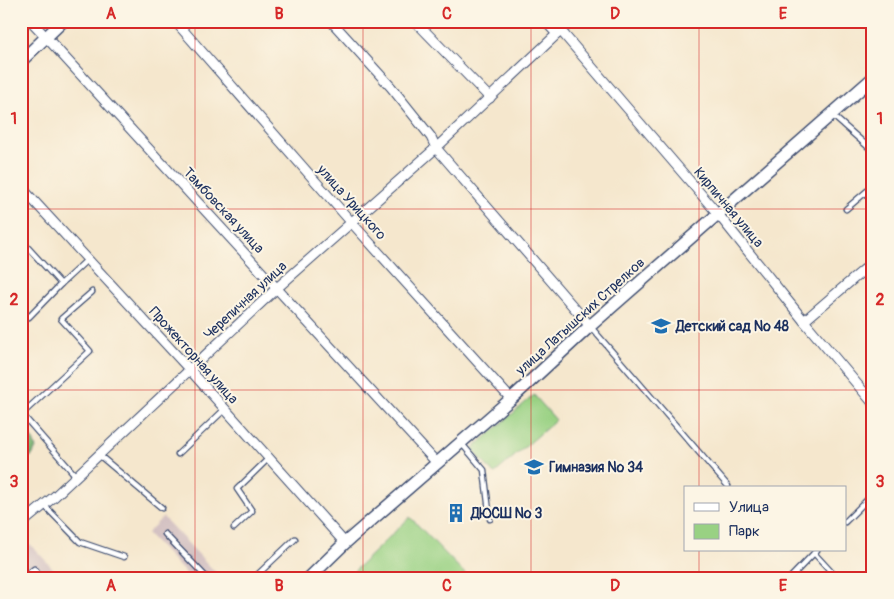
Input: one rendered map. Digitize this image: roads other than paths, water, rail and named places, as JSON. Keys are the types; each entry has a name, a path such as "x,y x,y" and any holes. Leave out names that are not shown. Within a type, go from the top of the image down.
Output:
{"street":[{"name":"Тамбовская улица","path":"31,21 437,463"},
{"path":"21,61 63,21"},
{"name":"улица Урицкого","path":"175,21 352,223 511,399"},
{"path":"331,21 391,87 431,137 436,148 590,326"},
{"path":"415,21 490,98"},
{"path":"546,21 559,32"},
{"name":"Черепичная улица","path":"21,524 99,455 277,288 436,148 571,21"},
{"name":"Кирпичная улица","path":"559,32 718,214 873,403"},
{"name":"улица Латышских Стрелков","path":"309,578 345,543 511,399 590,326 873,78"},
{"name":"Прожекторная улица","path":"21,187 190,370 345,543"},
{"path":"804,321 873,262"}],"lane":[{"path":"864,21 873,30"},
{"path":"831,114 873,151"},
{"path":"846,209 873,186"},
{"path":"21,240 61,284"},
{"path":"21,309 29,317 88,259"},
{"path":"76,476 22,414 90,351 61,319 92,292"},
{"path":"590,326 728,486"},
{"path":"178,454 225,409"},
{"path":"461,442 484,470 490,519"},
{"path":"99,455 162,508"},
{"path":"234,528 252,511 237,489 269,458"},
{"path":"846,521 873,494"},
{"path":"44,505 80,542 124,557"},
{"path":"164,534 207,578"},
{"path":"254,578 295,539"},
{"path":"790,578 815,552 837,578"},
{"path":"24,578 34,569 41,578"}],"place":[{"name":"Детский сад № 48","path":"661,326"},
{"name":"Гимназия № 34","path":"534,467"},
{"name":"ДЮСШ № 3","path":"456,513"}]}
